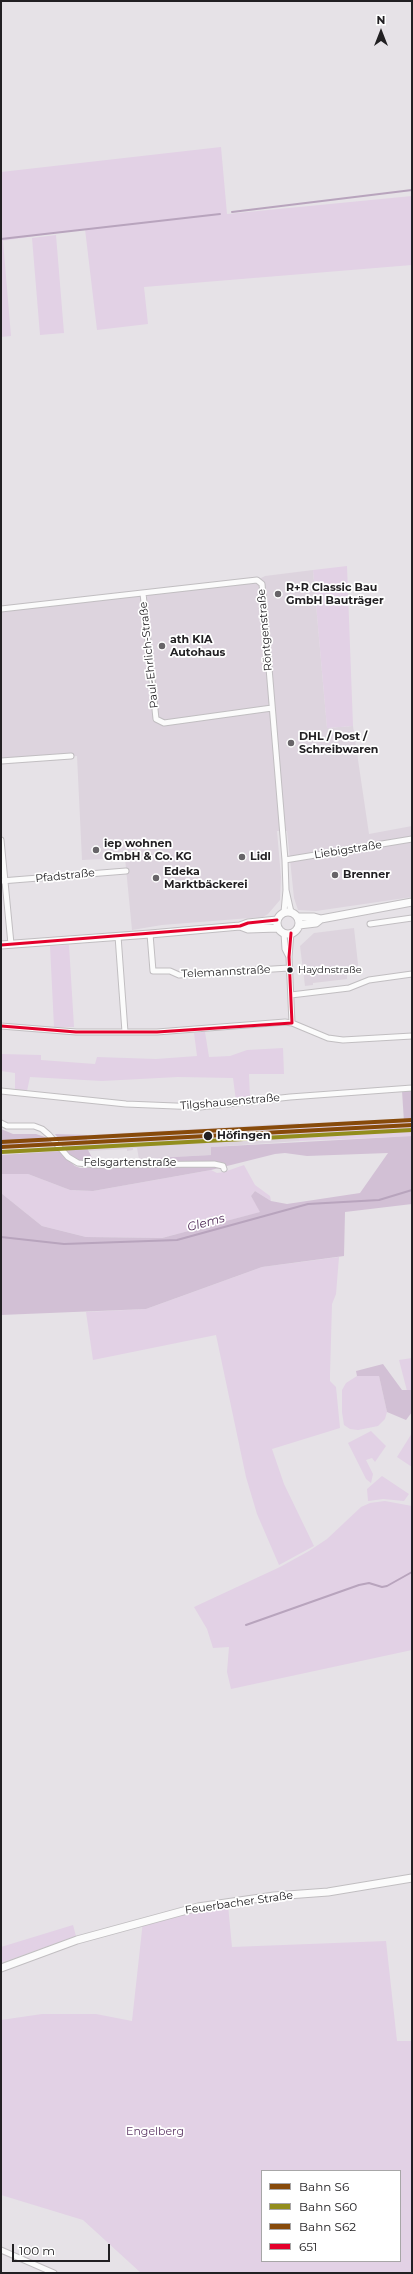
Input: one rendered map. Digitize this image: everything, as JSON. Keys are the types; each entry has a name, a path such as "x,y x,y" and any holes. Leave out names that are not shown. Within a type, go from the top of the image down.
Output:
{"street":[{"name":"Röntgenstraße","path":"1,609 257,580 262,584 285,860 287,912"},
{"name":"Paul-Ehrlich-Straße","path":"143,593 156,719 164,723 272,708"},
{"path":"1,761 71,756"},
{"name":"Liebigstraße","path":"285,860 412,839"},
{"path":"1,840 3,881 10,944"},
{"name":"Pfadstraße","path":"3,881 126,871"},
{"path":"299,925 316,922 321,919 412,902"},
{"path":"277,924 287,912 298,917 314,917 321,919"},
{"path":"288,933 296,930 299,925 298,917"},
{"path":"370,924 412,918"},
{"path":"1,945 240,926 248,923 277,924 288,933"},
{"path":"288,933 285,949 289,958 292,1023"},
{"name":"Telemannstraße","path":"150,934 153,971 170,971 179,975 289,968"},
{"path":"118,936 125,1032"},
{"path":"291,995 349,988 370,980 412,974"},
{"path":"1,1026 57,1031 157,1032 292,1023 328,1038 343,1040 412,1036"},
{"name":"Tilgshausenstraße","path":"1,1091 126,1104 200,1107 290,1097 412,1088"},
{"name":"Felsgartenstraße","path":"1,1123 7,1126 34,1126 46,1132 68,1157 78,1163 96,1165 214,1164 223,1166 224,1169"},
{"name":"Feuerbacher Straße","path":"1,1968 77,1940 198,1907 274,1896 328,1892 412,1878"},
{"path":"1,2250 54,2273"}],"shaded area":[{"path":"313,570 327,728 353,726 369,834 412,826 412,897 316,911 298,910 294,898 287,831 277,831 281,877 280,900 268,914 263,917 162,925 132,930 125,858 82,860 77,756 1,761 1,609 257,580 265,576"},
{"path":"354,928 359,973 347,974 347,979 313,983 313,985 305,986 300,946 314,933"},
{"path":"402,1091 412,1091 412,1121 404,1122"},
{"path":"299,1123 299,1129 412,1123 299,1137 299,1141 211,1147 211,1155 139,1159 137,1148 127,1151 127,1149 87,1151 87,1148 66,1149 60,1142 87,1141 87,1135"},
{"path":"1,1129 13,1134 36,1134 45,1137 51,1143 1,1146"},
{"path":"55,1134 87,1135 87,1141 60,1141"},
{"path":"412,1136 412,1204 345,1212 344,1256 262,1267 146,1309 1,1315 1,1193 42,1226 86,1237 162,1238 260,1212 251,1196 255,1191 271,1201 287,1204 360,1193 388,1153 307,1156 285,1153 275,1154 211,1170 93,1191 70,1190 28,1174 1,1174 1,1155 60,1151 75,1166 80,1168 135,1168 154,1158 211,1155 211,1147"},
{"path":"87,1148 96,1165 84,1163 68,1157 66,1149"},
{"path":"383,1364 402,1390 412,1390 412,1412 406,1420 387,1412 379,1376 357,1376 356,1371"}],"green space":[{"path":"221,147 227,214 412,196 412,265 144,287 148,324 97,330 85,229 1,241 1,172"},
{"path":"56,235 64,333 40,335 32,238"},
{"path":"3,241 11,336 1,337 1,242"},
{"path":"347,566 353,726 327,728 313,570"},
{"path":"69,945 74,1027 54,1027 50,946"},
{"path":"205,1032 209,1057 230,1056 247,1050 283,1048 284,1074 249,1074 250,1098 236,1101 233,1078 178,1077 102,1081 30,1077 27,1091 15,1089 15,1073 1,1071 1,1054 41,1055 41,1060 95,1064 97,1057 156,1059 197,1056 194,1033"},
{"path":"412,1121 412,1136 299,1141 299,1127"},
{"path":"244,1165 255,1185 270,1196 271,1201 255,1191 251,1196 261,1212 162,1238 86,1237 42,1226 1,1193 1,1174 28,1174 70,1190 93,1191 211,1170 217,1173 224,1172"},
{"path":"339,1257 336,1294 332,1304 330,1381 336,1387 340,1428 272,1449 284,1484 314,1546 279,1565 257,1514 246,1477 216,1335 93,1360 86,1312 146,1309 262,1267"},
{"path":"412,1358 412,1390 407,1391 399,1360"},
{"path":"357,1376 379,1376 387,1412 385,1419 378,1426 358,1430 350,1429 344,1425 342,1412 342,1390 346,1383"},
{"path":"371,1431 386,1446 375,1462 372,1458 366,1460 373,1474 371,1483 366,1479 348,1443"},
{"path":"412,1433 412,1467 397,1457"},
{"path":"382,1476 409,1494 404,1501 383,1499 368,1501 367,1489"},
{"path":"385,1501 412,1506 412,1650 231,1689 227,1672 229,1647 213,1648 207,1629 194,1607 280,1567 309,1551 327,1539 361,1507 370,1503"},
{"name":"Engelberg","path":"228,1905 232,1947 386,1941 397,2041 412,2041 412,2273 141,2273 83,2220 1,2195 1,2020 42,2014 96,2014 132,2021 143,1921"},
{"path":"73,1925 76,1936 1,1963 1,1947"}],"waterway":[{"path":"232,212 412,190"},
{"path":"1,239 220,214"},
{"name":"Glems","path":"1,1237 64,1244 177,1240 308,1204 379,1200 412,1190"},
{"path":"246,1625 359,1585 369,1583 382,1587 387,1586 412,1572"}],"rail line":[{"name":"S62","path":"1,1142 412,1120"},
{"name":"S6","path":"1,1147 412,1125"},
{"name":"S60","path":"1,1152 412,1130"}],"transit line":[{"name":"651","path":"1,945 240,926 248,923 277,920"},
{"name":"651","path":"291,933 289,957 292,1023"},
{"name":"651","path":"1,1026 76,1032 157,1032 292,1023"}],"place":[{"name":"R+R Classic Bau GmbH Bauträger","path":"278,594"},
{"name":"ath KIA Autohaus","path":"162,646"},
{"name":"DHL / Post / Schreibwaren","path":"291,743"},
{"name":"iep wohnen GmbH & Co. KG","path":"96,850"},
{"name":"Lidl","path":"242,857"},
{"name":"Brenner","path":"335,875"},
{"name":"Edeka Marktbäckerei","path":"156,878"},
{"name":"Haydnstraße","path":"290,970"},
{"name":"Höfingen","path":"208,1136"}]}
